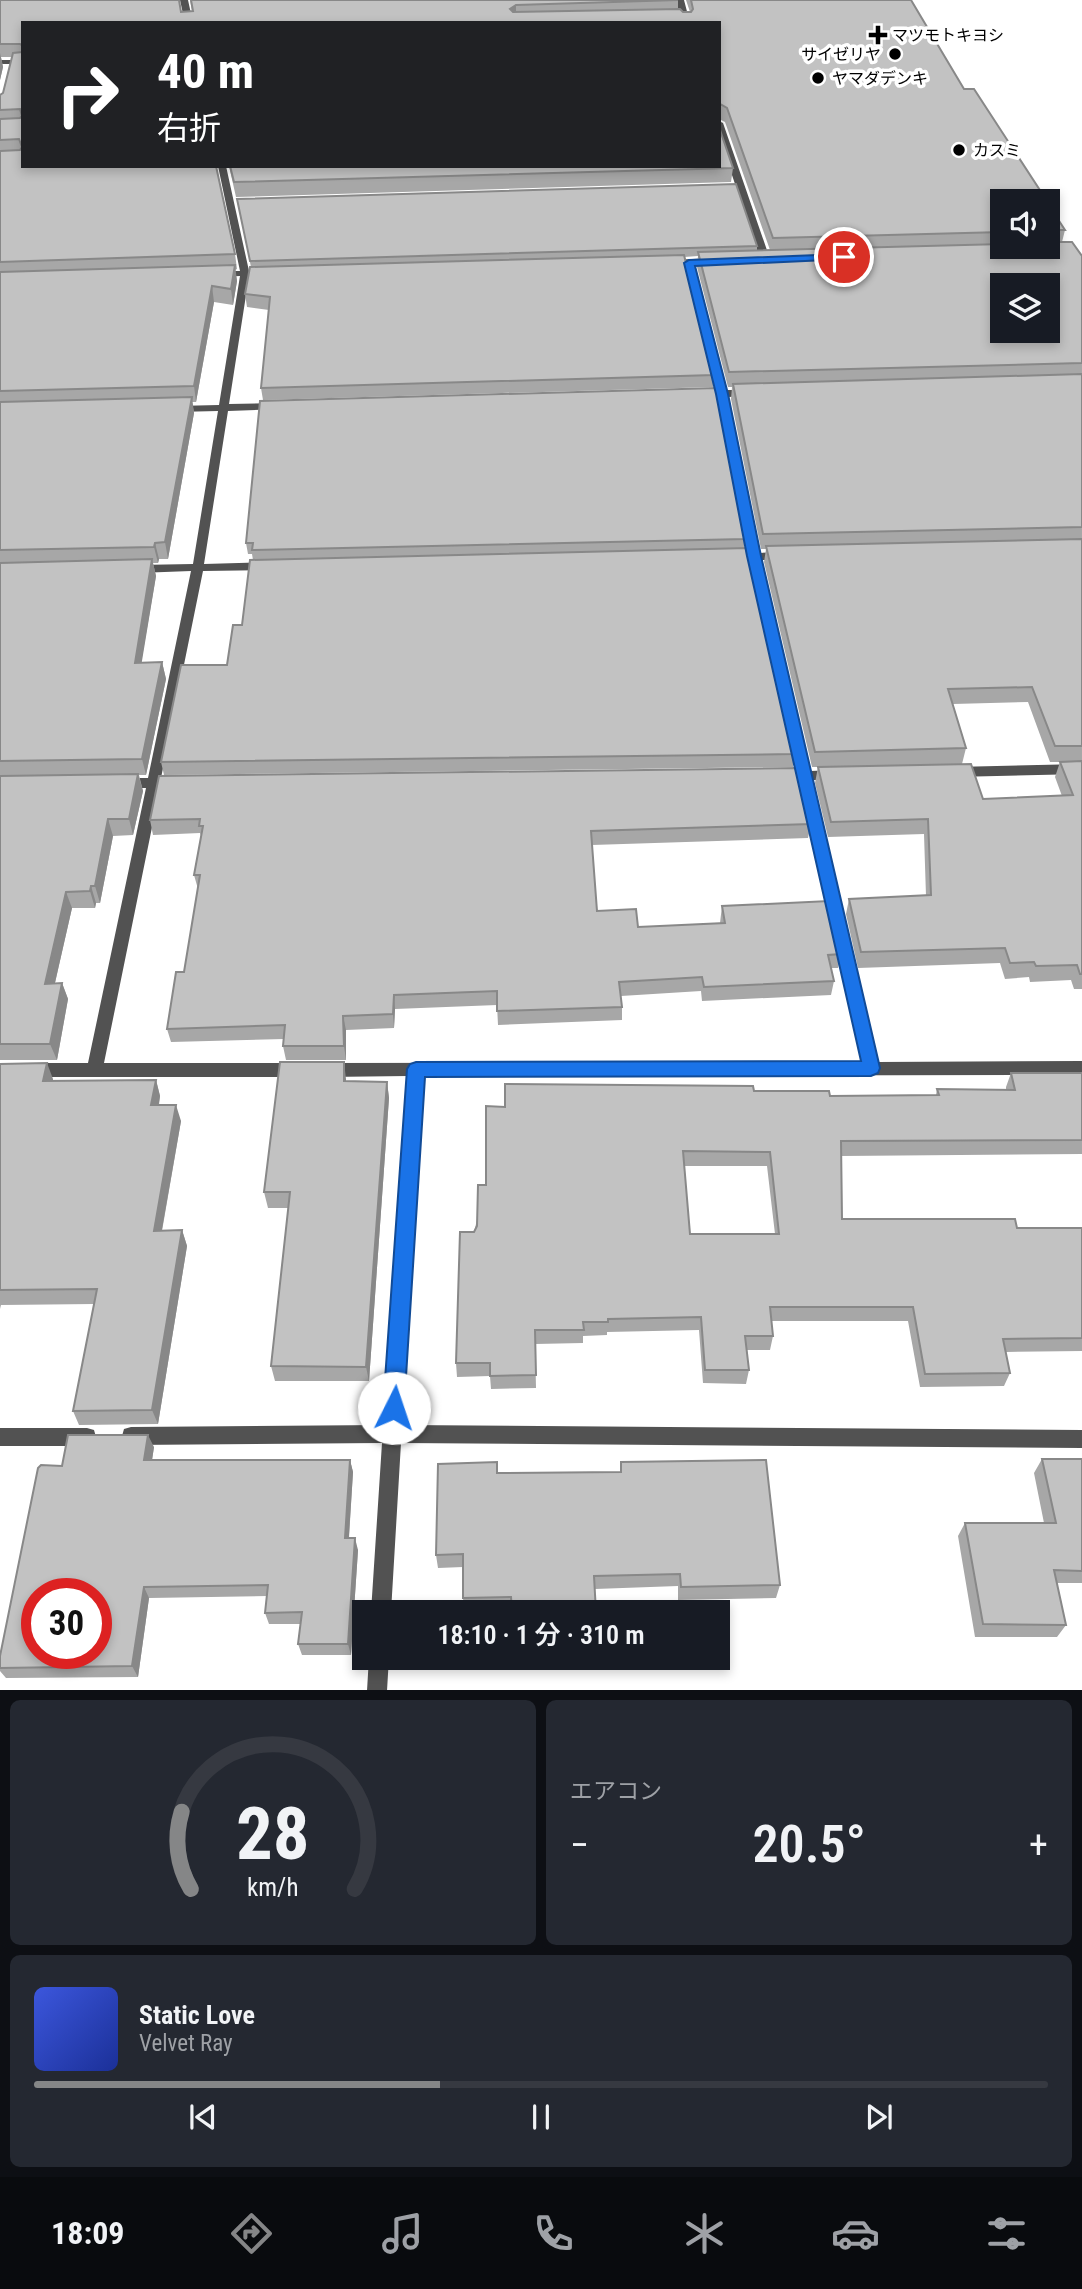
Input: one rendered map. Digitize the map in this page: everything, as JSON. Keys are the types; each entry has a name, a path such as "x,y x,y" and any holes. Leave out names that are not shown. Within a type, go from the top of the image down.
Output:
{"street":[{"path":"184,0 189,21"},
{"path":"672,19 685,20 680,0"},
{"path":"0,62 21,62"},
{"path":"721,130 765,259"},
{"path":"95,1070 198,567 246,273 222,168"},
{"path":"725,188 739,187"},
{"path":"230,203 244,203"},
{"path":"752,260 778,259"},
{"path":"661,263 727,261"},
{"path":"689,263 722,394 754,556 871,1068"},
{"path":"205,275 273,273"},
{"path":"680,395 763,392"},
{"path":"158,409 293,406"},
{"path":"726,557 789,556"},
{"path":"119,570 281,566"},
{"path":"944,772 1082,769"},
{"path":"764,776 847,774"},
{"path":"112,783 195,782"},
{"path":"0,1070 1082,1068"},
{"path":"383,1600 416,1069"},
{"path":"0,1437 392,1434 1082,1439"},
{"path":"377,1690 378,1670"}],"building":[{"path":"0,0 179,0 181,12 193,11 191,0 678,0 516,5 510,9 513,12 680,9 683,12 691,12 691,0 911,0 964,89 974,89 1039,189 990,189 990,232 773,238 727,108 721,105 721,21 21,21 20,44 0,44"},
{"path":"21,52 21,112 20,109 0,110 0,95 3,93 13,53"},
{"path":"20,118 21,144 19,139 0,140 0,119"},
{"path":"721,133 733,168 234,182 230,168 721,168"},
{"path":"20,150 21,168 216,168 235,254 0,262 0,151"},
{"path":"736,184 757,246 250,261 237,199"},
{"path":"1060,242 1072,242 1082,256 1082,363 729,372 698,252 990,244 990,259 1060,259"},
{"path":"684,255 714,375 261,388 270,297 245,294 250,267"},
{"path":"235,265 231,289 212,286 194,386 0,391 0,272"},
{"path":"1082,374 1082,527 763,534 733,384"},
{"path":"716,388 745,539 252,550 253,543 246,543 260,401"},
{"path":"192,397 165,542 155,543 154,547 0,550 0,402"},
{"path":"1082,539 1082,746 1055,746 1032,687 948,689 966,748 815,752 766,546"},
{"path":"748,548 795,754 161,762 181,665 227,665 233,625 242,625 250,560"},
{"path":"152,559 135,663 162,662 142,759 0,761 0,563"},
{"path":"1082,761 1082,974 1077,965 1036,966 1034,962 1010,963 1005,948 861,952 849,899 931,895 928,819 831,822 818,767 971,764 983,799 1073,795 1060,762"},
{"path":"798,768 811,824 591,831 597,911 636,909 638,927 725,923 722,906 829,901 841,954 828,955 834,981 704,987 702,977 619,982 622,1007 497,1011 497,991 394,995 393,1014 343,1016 344,1046 283,1046 285,1025 167,1029 176,972 184,972 200,875 194,875 203,826 199,826 200,819 150,820 159,776"},
{"path":"138,774 129,819 108,819 95,886 91,886 90,891 66,892 45,984 62,983 50,1044 0,1044 0,776"},
{"path":"280,1062 344,1062 344,1081 387,1082 366,1367 271,1366 290,1192 264,1192"},
{"path":"47,1063 43,1081 156,1080 151,1105 176,1105 154,1231 182,1230 152,1410 73,1411 97,1289 0,1290 0,1064"},
{"path":"1011,1073 1082,1073 1082,1140 841,1141 842,1219 1015,1219 1017,1228 1082,1228 1082,1338 1003,1339 1010,1373 925,1374 913,1307 770,1307 773,1336 745,1336 749,1370 705,1370 701,1317 608,1319 608,1322 583,1322 584,1330 535,1330 536,1375 490,1376 490,1363 456,1363 460,1232 474,1232 477,1226 478,1185 486,1185 486,1106 505,1107 505,1084 753,1086 754,1091 829,1091 830,1096 939,1095 937,1089 1015,1090","holes":["683,1151 770,1152 779,1234 690,1234"]},
{"path":"68,1435 148,1435 144,1460 350,1460 345,1538 355,1538 348,1644 298,1644 302,1612 265,1613 268,1585 144,1587 132,1666 112,1666 112,1578 21,1578 21,1668 0,1668 0,1656 38,1468 41,1465 62,1466"},
{"path":"1042,1459 1082,1459 1082,1571 1054,1570 1066,1625 983,1624 965,1523 1056,1523"},
{"path":"766,1460 780,1585 681,1587 680,1574 594,1576 595,1600 463,1598 463,1554 436,1555 438,1464 497,1462 497,1473 621,1472 621,1462"}],"place":[{"name":"マツモトキヨシ","path":"878,35"},
{"name":"サイゼリヤ","path":"895,54"},
{"name":"ヤマダデンキ","path":"818,78"},
{"name":"カスミ","path":"959,150"}],"route":[{"path":"394,1408 416,1069 871,1068 754,556 722,394 689,263 844,257"}]}
